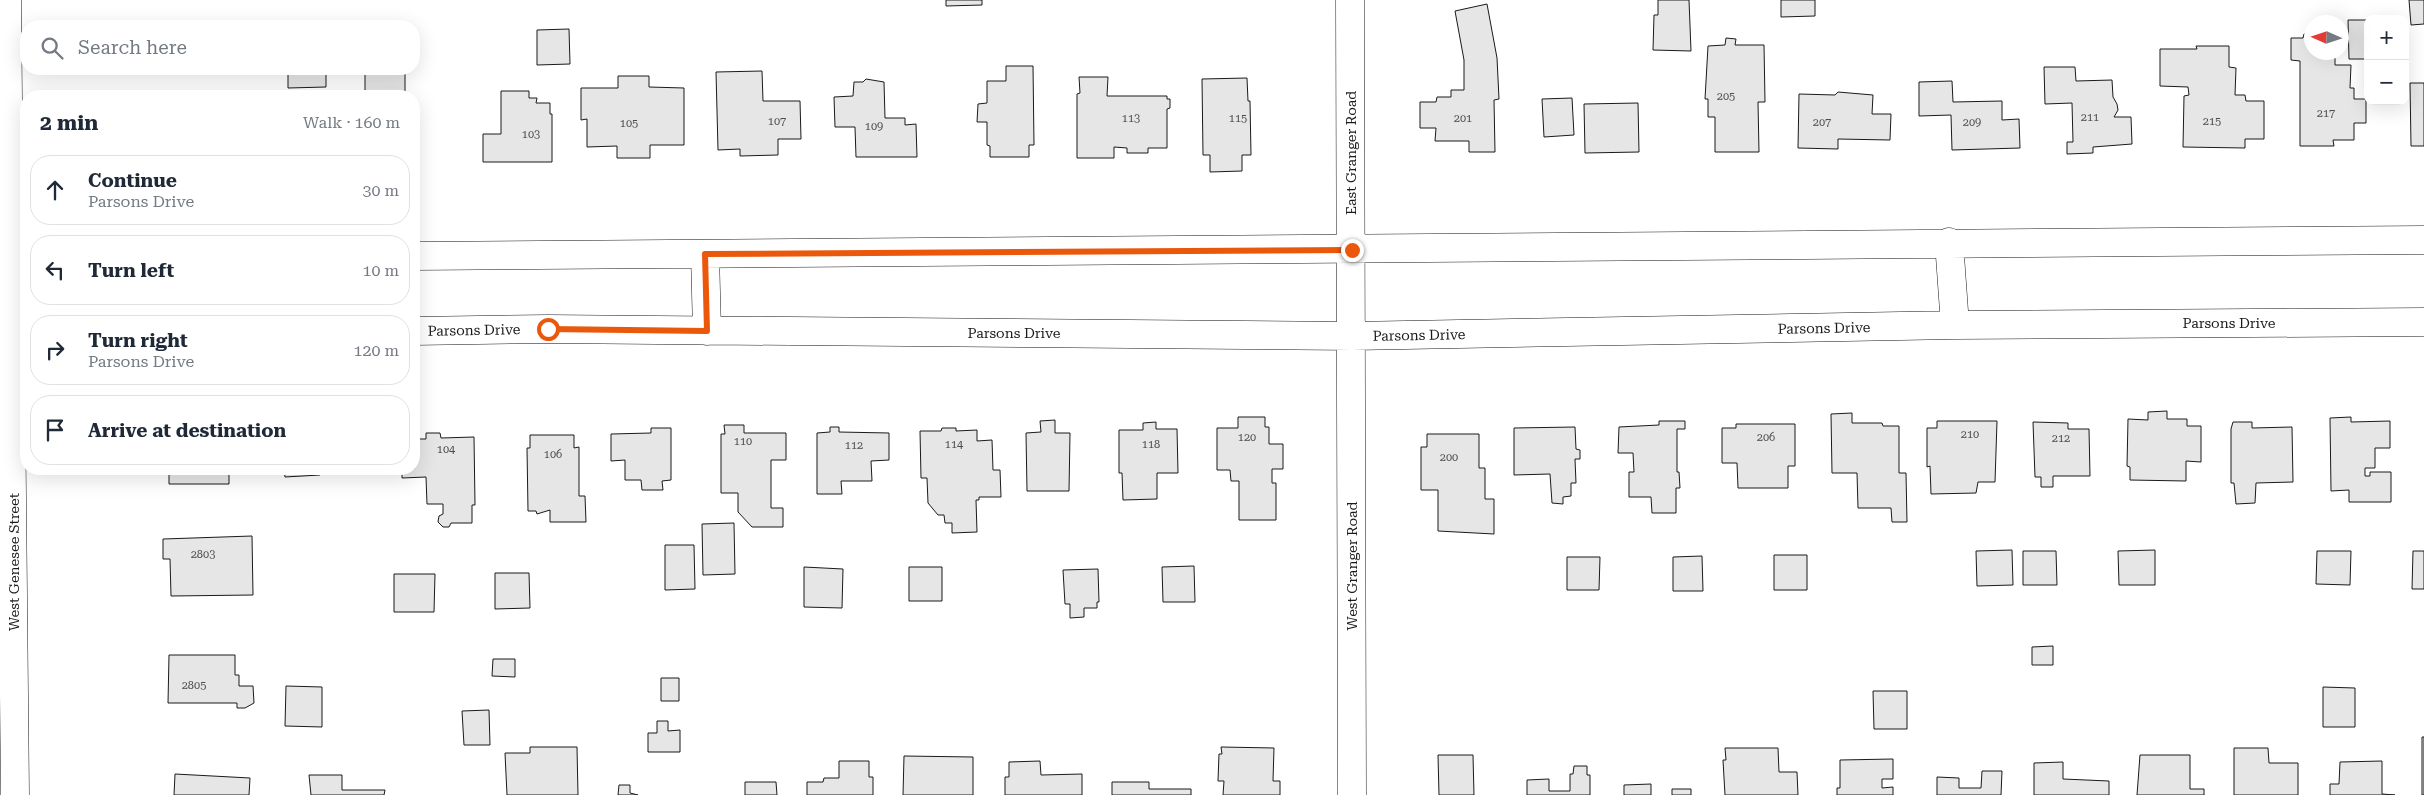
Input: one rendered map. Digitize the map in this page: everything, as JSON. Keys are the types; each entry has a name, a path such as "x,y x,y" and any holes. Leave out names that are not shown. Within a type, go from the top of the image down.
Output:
{"street":[{"name":"West Genesee Street","path":"7,0 13,295 8,766 15,795"},
{"name":"East Granger Road","path":"1350,0 1352,336"},
{"path":"420,256 1352,250 1949,242 2424,240"},
{"path":"1949,242 1955,325"},
{"path":"705,254 707,331"},
{"name":"Parsons Drive","path":"420,331 548,329 1352,336 1955,325 2424,322"},
{"name":"West Granger Road","path":"1352,336 1352,795"}],"building":[{"path":"946,0 982,0 982,5 946,6"},
{"path":"1658,0 1689,0 1691,51 1653,50 1654,15 1658,15"},
{"path":"1781,0 1815,0 1815,16 1781,17"},
{"path":"2409,0 2424,0 2424,24 2411,25"},
{"path":"1487,4 1497,58 1499,99 1494,100 1495,152 1469,152 1469,141 1435,141 1436,128 1420,128 1420,102 1436,102 1437,97 1451,97 1451,90 1464,90 1464,60 1455,11"},
{"path":"2349,20 2364,20 2364,59 2349,59"},
{"path":"569,29 570,64 537,65 537,30"},
{"path":"2304,34 2304,60 2335,60 2335,65 2351,65 2350,88 2354,88 2354,99 2364,99 2364,105 2366,105 2366,123 2354,123 2354,140 2333,140 2334,146 2300,146 2300,61 2291,60 2291,38 2303,38"},
{"path":"1726,38 1736,39 1735,45 1764,45 1765,102 1758,102 1759,152 1715,152 1715,117 1708,117 1708,99 1705,99 1708,46 1725,45"},
{"path":"2196,46 2229,46 2229,67 2236,68 2235,95 2245,95 2246,101 2264,101 2264,139 2245,139 2245,148 2183,147 2184,96 2189,95 2188,87 2160,86 2160,49 2197,49"},
{"path":"1006,66 1033,66 1034,145 1029,145 1029,157 990,157 990,146 987,145 987,122 977,122 978,104 987,103 987,81 1006,81"},
{"path":"2044,67 2075,67 2076,81 2112,80 2113,97 2118,110 2114,117 2131,117 2132,144 2093,147 2093,153 2067,154 2067,142 2073,142 2072,103 2045,104"},
{"path":"762,71 763,101 800,101 801,139 778,139 778,155 740,156 740,149 718,150 716,72"},
{"path":"288,75 326,75 326,87 288,88"},
{"path":"365,75 405,75 405,90 365,90"},
{"path":"618,76 649,76 649,87 684,88 684,145 650,145 650,158 617,158 617,146 587,147 587,119 581,120 581,88 618,88"},
{"path":"1079,77 1108,77 1107,96 1167,96 1167,99 1170,99 1170,108 1167,109 1167,148 1148,148 1148,153 1127,153 1127,148 1114,147 1114,158 1077,158 1077,94 1080,93"},
{"path":"1247,78 1248,101 1250,101 1251,155 1242,155 1242,171 1210,172 1210,155 1203,155 1202,79"},
{"path":"866,79 884,82 885,118 905,118 905,125 916,124 917,157 856,157 855,127 835,127 834,97 853,96 854,82 863,82"},
{"path":"1952,81 1953,102 2002,101 2002,120 2019,119 2020,148 1952,150 1951,115 1919,116 1919,82"},
{"path":"2410,83 2424,83 2424,146 2411,146"},
{"path":"501,91 529,91 529,98 537,98 536,103 550,103 550,114 552,114 552,162 483,162 483,134 501,134"},
{"path":"1838,92 1873,95 1872,114 1891,114 1890,140 1838,139 1838,149 1798,148 1799,94 1835,95"},
{"path":"1572,98 1574,135 1544,137 1542,99"},
{"path":"1638,103 1639,152 1585,153 1584,104"},
{"path":"2167,411 2167,419 2187,419 2187,426 2201,426 2201,462 2186,461 2186,481 2130,480 2130,467 2127,466 2128,419 2148,420 2148,412"},
{"path":"1852,413 1852,423 1882,423 1883,426 1899,426 1899,473 1906,473 1907,522 1892,522 1891,508 1858,508 1857,473 1832,473 1831,414"},
{"path":"1238,417 1265,417 1265,427 1269,427 1269,444 1283,444 1283,469 1272,469 1272,483 1276,483 1276,520 1239,520 1239,481 1231,481 1230,470 1217,470 1217,428 1238,428"},
{"path":"2351,417 2351,422 2390,421 2390,448 2375,448 2375,468 2365,468 2365,476 2370,476 2370,472 2391,472 2391,502 2349,502 2349,490 2331,491 2330,418"},
{"path":"1055,420 1055,433 1070,433 1069,491 1027,491 1026,433 1041,432 1040,421"},
{"path":"1659,421 1685,421 1685,429 1677,429 1677,472 1679,472 1680,488 1676,488 1676,513 1652,513 1651,497 1629,497 1629,472 1634,472 1633,453 1618,453 1619,427 1659,425"},
{"path":"1937,421 1997,421 1995,482 1978,482 1976,493 1931,494 1930,466 1927,467 1927,428 1937,428"},
{"path":"1156,422 1156,429 1177,429 1178,473 1157,473 1157,499 1123,500 1122,473 1119,473 1119,430 1143,430 1143,423"},
{"path":"2033,422 2068,423 2068,429 2089,429 2090,476 2053,476 2053,487 2041,487 2041,477 2035,477"},
{"path":"2233,422 2252,422 2252,428 2292,427 2293,482 2256,483 2255,503 2236,504 2234,483 2231,483 2231,429"},
{"path":"1736,424 1795,424 1795,466 1788,466 1788,488 1738,488 1737,463 1722,463 1722,428 1736,428"},
{"path":"724,425 744,425 744,433 786,433 786,460 771,460 771,508 783,508 783,527 752,527 738,512 738,493 721,493 721,434 725,434"},
{"path":"830,427 839,427 839,432 889,433 889,460 871,461 872,481 841,481 842,494 817,494 817,433 830,432"},
{"path":"1575,427 1576,449 1580,450 1580,459 1575,459 1576,483 1571,483 1571,496 1563,497 1563,504 1552,503 1550,474 1514,475 1514,428"},
{"path":"651,428 671,428 671,480 662,481 663,490 642,490 641,480 625,480 625,460 611,461 611,434 651,433"},
{"path":"942,428 956,428 956,431 977,430 977,441 992,440 993,470 1000,470 1001,497 979,497 979,500 976,500 977,532 952,533 952,523 945,523 944,515 938,515 928,503 927,478 921,478 920,431 941,431"},
{"path":"426,433 440,433 441,438 474,437 475,505 472,505 472,523 451,523 449,527 443,527 438,522 439,516 443,514 443,504 427,504 426,477 402,478 402,475 420,475 420,439 426,439"},
{"path":"1427,434 1479,434 1479,468 1485,468 1485,499 1494,499 1494,534 1438,531 1438,490 1421,490 1421,447 1427,447"},
{"path":"530,435 574,435 574,448 579,447 579,496 585,496 586,522 550,522 550,510 537,514 536,511 528,511 527,448 530,448"},
{"path":"169,475 229,475 229,484 169,484"},
{"path":"285,475 320,475 285,477"},
{"path":"734,523 735,574 703,575 702,524"},
{"path":"252,536 253,595 171,596 170,559 163,559 163,539"},
{"path":"665,545 694,545 695,589 665,590"},
{"path":"2012,550 2013,585 1977,586 1976,551"},
{"path":"2155,550 2155,585 2119,585 2118,551"},
{"path":"2023,551 2056,551 2057,585 2023,585"},
{"path":"2317,551 2351,551 2350,585 2316,584"},
{"path":"2413,551 2424,551 2424,589 2412,589"},
{"path":"1774,555 1807,555 1807,590 1774,590"},
{"path":"1702,556 1703,591 1673,591 1673,557"},
{"path":"1567,557 1600,557 1599,590 1567,590"},
{"path":"1194,566 1195,602 1163,602 1162,567"},
{"path":"804,567 843,569 842,608 804,607"},
{"path":"909,567 942,567 942,601 909,601"},
{"path":"1098,569 1099,602 1097,602 1097,608 1084,608 1084,617 1070,618 1070,604 1065,604 1063,570"},
{"path":"495,573 529,573 530,608 495,609"},
{"path":"394,574 435,574 434,612 394,612"},
{"path":"2053,646 2053,665 2032,665 2032,647"},
{"path":"169,655 235,655 235,675 239,675 239,686 253,686 254,703 245,708 237,708 237,703 168,703"},
{"path":"493,659 515,659 515,677 492,676"},
{"path":"661,678 679,678 679,701 661,701"},
{"path":"286,686 322,687 322,727 285,726"},
{"path":"2323,687 2355,688 2355,727 2323,727"},
{"path":"1873,691 1907,691 1907,729 1874,729"},
{"path":"489,710 490,745 464,745 462,711"},
{"path":"657,721 668,721 668,731 680,730 680,752 648,752 648,733 657,733"},
{"path":"2422,737 2424,737 2424,795 2422,795"},
{"path":"530,747 577,747 578,795 507,795 505,753 530,753"},
{"path":"1221,747 1274,748 1273,781 1280,781 1280,795 1223,795 1224,781 1218,781 1219,754 1222,754"},
{"path":"1725,748 1778,748 1779,772 1797,772 1798,795 1725,795 1723,760 1726,760"},
{"path":"2234,748 2268,748 2269,763 2298,763 2298,795 2234,795"},
{"path":"1438,755 1473,755 1474,795 1439,795"},
{"path":"2140,755 2190,755 2190,789 2204,789 2204,795 2137,795"},
{"path":"904,756 973,757 973,795 903,795"},
{"path":"1893,759 1893,779 1882,779 1882,788 1893,787 1893,795 1837,795 1837,788 1840,788 1840,760"},
{"path":"839,761 869,761 869,777 873,777 873,795 807,795 807,782 823,782 824,778 839,778"},
{"path":"1040,761 1041,775 1082,774 1082,795 1005,795 1005,777 1009,777 1009,762"},
{"path":"2382,761 2382,794 2395,795 2330,795 2330,784 2339,784 2340,762"},
{"path":"2063,762 2063,779 2109,781 2109,795 2034,795 2034,763"},
{"path":"1574,766 1587,766 1587,775 1590,775 1590,795 1527,795 1527,780 1549,779 1549,791 1570,791 1570,774 1573,774"},
{"path":"1982,771 2002,771 2001,795 1937,795 1937,777 1959,778 1959,788 1981,788"},
{"path":"175,774 250,778 249,795 174,795"},
{"path":"309,775 342,775 342,790 385,790 384,795 311,795"},
{"path":"745,782 776,782 777,795 745,795"},
{"path":"1112,782 1149,782 1149,789 1191,789 1191,795 1112,795"},
{"path":"1651,784 1651,795 1624,795 1624,785"},
{"path":"619,785 630,785 630,793 638,795 618,795"},
{"path":"1672,789 1691,789 1691,795 1672,795"}],"route":[{"path":"548,329 707,331 705,254 1352,250"}]}
